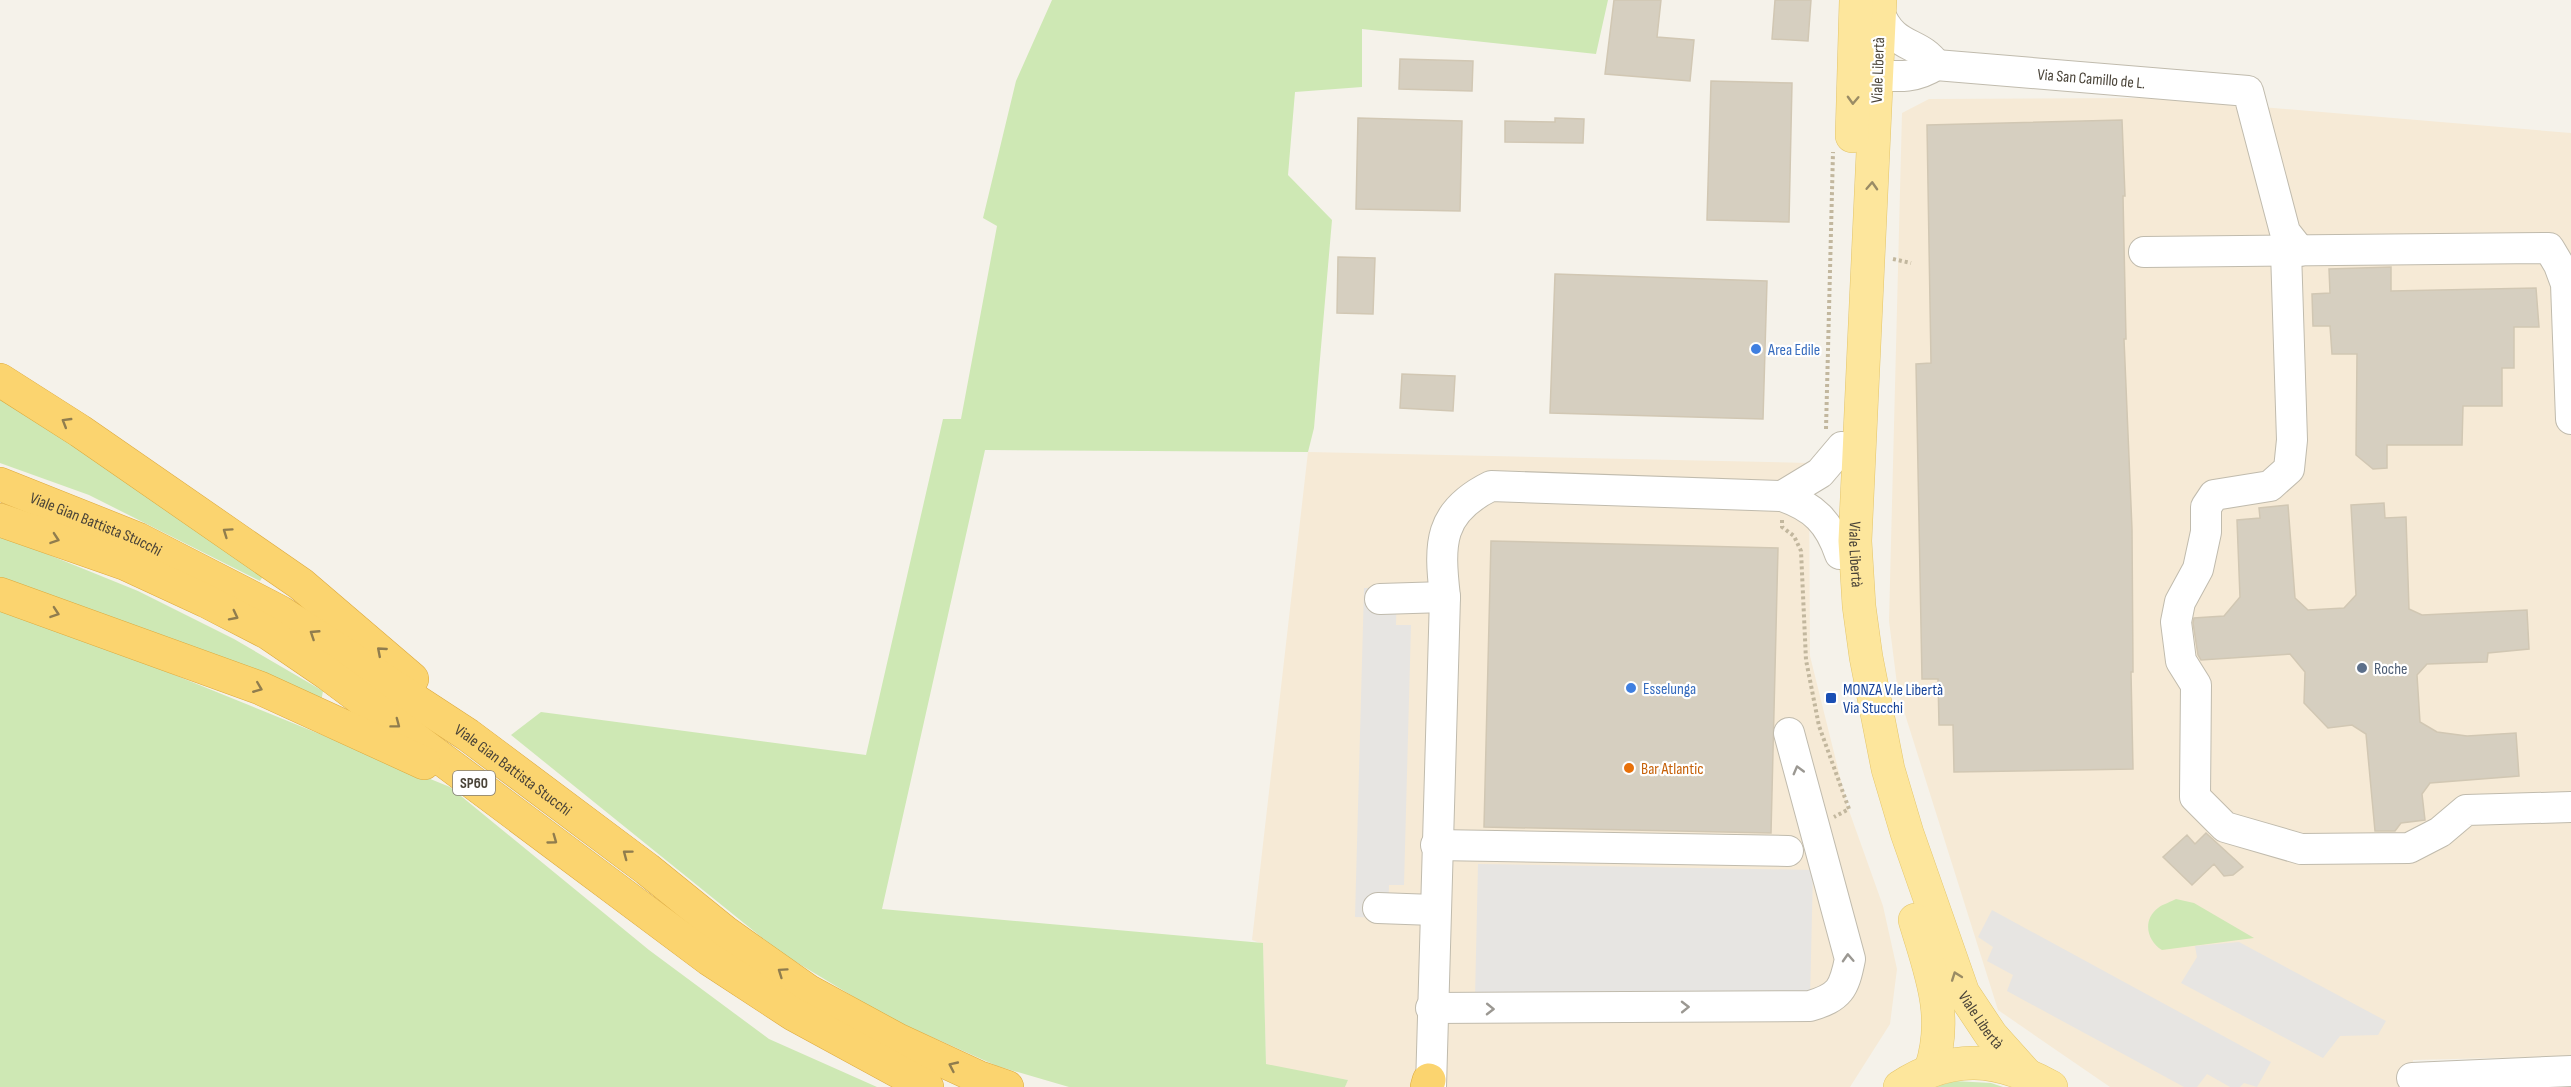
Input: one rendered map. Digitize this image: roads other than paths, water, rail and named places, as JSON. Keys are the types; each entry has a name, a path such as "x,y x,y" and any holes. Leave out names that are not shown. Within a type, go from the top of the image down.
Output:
{"highway":[{"path":"0,380 80,431 301,584 404,671 468,735"},
{"name":"Viale Gian Battista Stucchi","path":"0,484 138,539 219,578 280,612 468,735 647,869 726,933 808,991 908,1045 978,1077 1007,1087"},
{"name":"Viale Gian Battista Stucchi","path":"0,520 126,564 268,633 328,674 709,959 793,1014 927,1087"},
{"path":"0,594 260,688 487,792"}],"main road":[{"name":"Viale Libertà","path":"1872,4 1855,62 1840,554 1849,650 1864,733 1874,779 1936,997 1940,1037 1931,1069"},
{"name":"Viale Libertà","path":"1855,62 1855,541 1859,606 1866,657 1888,769 1956,977 1975,1014 2038,1080"},
{"path":"1900,1087 1931,1069 1975,1063 1996,1065 2038,1080"}],"street":[{"path":"1855,62 1908,77 1922,74 1936,65 1928,54 1908,46 1891,33 1872,4"},
{"name":"Via San Camillo de L.","path":"1936,65 2248,91 2285,232 2293,251"},
{"path":"2144,252 2549,248 2566,284 2571,419"},
{"path":"2293,251 2292,440 2289,469 2270,486 2214,495 2206,507 2205,532 2198,569 2180,602 2176,622 2181,661 2196,685 2195,797 2225,827 2301,849 2409,848 2439,832 2466,810 2571,807"},
{"path":"1782,496 1820,473 1842,447"},
{"path":"1429,1085 1445,597 1441,541 1456,510 1473,495 1491,486 1782,496 1810,508 1825,521 1840,554"},
{"path":"1380,599 1445,597"},
{"path":"1431,1008 1810,1006 1829,1000 1845,985 1850,959 1789,733"},
{"path":"1436,845 1788,851"},
{"path":"1378,908 1434,910"},
{"path":"2503,1058 2529,1073"},
{"path":"2412,1078 2456,1074 2571,1071"}],"place":[{"name":"Area Edile","path":"1756,349"},
{"name":"Roche","path":"2362,668"},
{"name":"Esselunga","path":"1631,688"},
{"name":"MONZA V.le Libertà Via Stucchi","path":"1831,698"},
{"name":"Bar Atlantic","path":"1629,768"}]}
